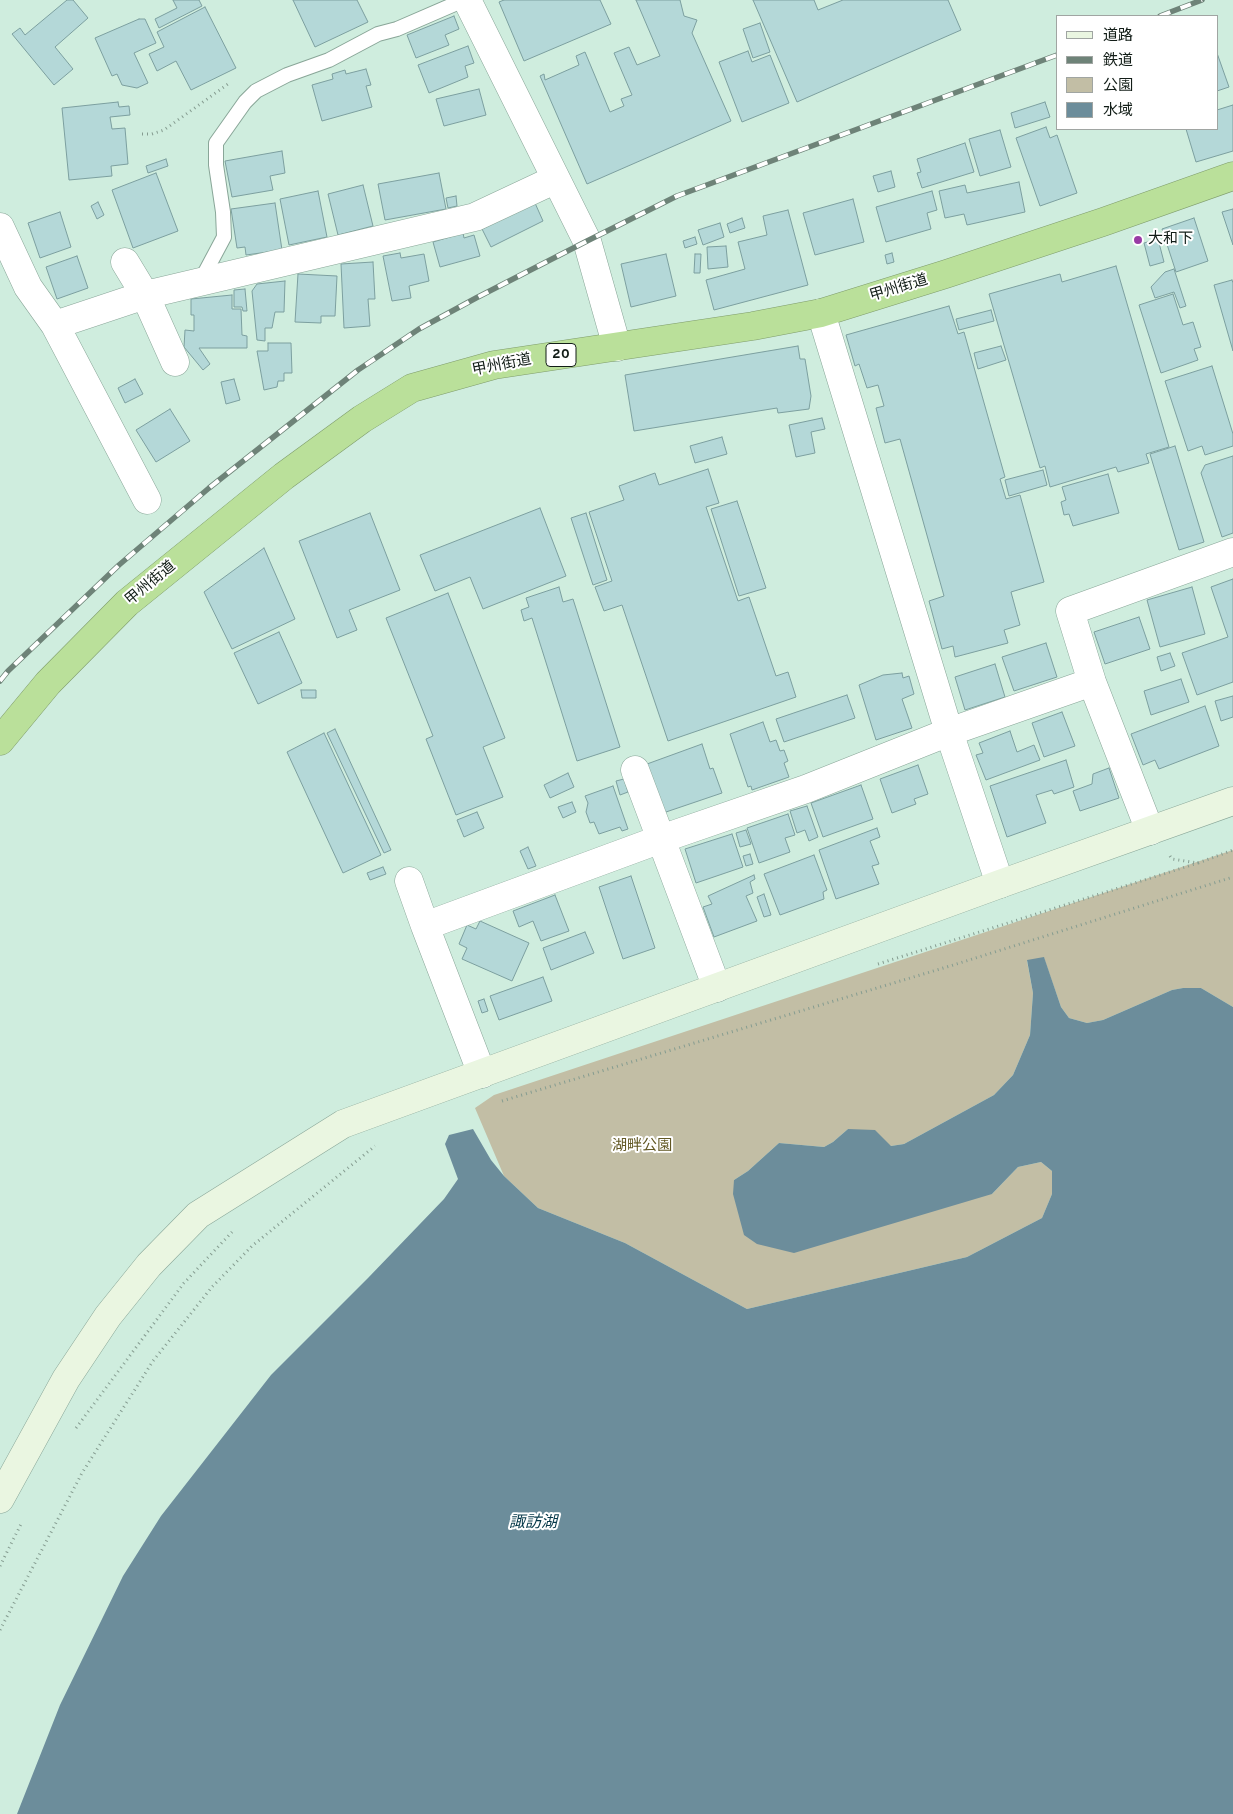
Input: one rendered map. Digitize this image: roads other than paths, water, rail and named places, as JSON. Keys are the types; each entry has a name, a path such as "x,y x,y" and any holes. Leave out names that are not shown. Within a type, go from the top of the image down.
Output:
{"highway":[{"name":"甲州街道","path":"0,741 48,684 127,603 284,476 362,419 412,388 494,365 753,326 821,313 1057,238 1233,176"}],"street":[{"path":"465,0 587,240 617,347"},
{"path":"54,325 145,295 475,217 556,178"},
{"path":"0,227 28,287 54,325 147,500"},
{"path":"125,262 145,295 175,362"},
{"path":"821,313 949,732 1000,884"},
{"path":"1150,831 1092,682 1070,610 1233,552"},
{"path":"425,926 661,839 806,789 949,732 1092,682"},
{"path":"635,770 717,988"},
{"path":"0,1499 66,1378 108,1316 148,1265 198,1215 343,1124 1233,801"},
{"path":"408,880 482,1074"}],"lane":[{"path":"200,282 224,237 223,212 216,165 216,143 245,102 256,90 287,75 329,60 378,34 397,29 465,0"}],"water":[{"name":"諏訪湖","path":"1044,957 1061,1007 1069,1018 1087,1023 1103,1020 1172,990 1183,988 1201,988 1233,1007 1233,1814 17,1814 60,1705 123,1576 161,1516 271,1375 444,1199 458,1179 445,1144 449,1135 473,1129 491,1160 504,1176 538,1208 625,1243 747,1309 967,1257 1042,1218 1052,1194 1052,1171 1041,1162 1018,1167 992,1194 794,1253 757,1244 744,1235 733,1194 734,1180 748,1171 779,1143 824,1147 848,1129 875,1130 891,1146 904,1144 994,1095 1013,1075 1030,1035 1033,993 1027,960"}],"railway":[{"path":"1163,15 1202,0"},
{"path":"0,681 8,671 119,565 209,488 358,370 419,329 677,196 1056,55"}],"place":[{"name":"大和下","path":"1138,240"}],"park label":[{"name":"湖畔公園","path":"642,1147"}]}
